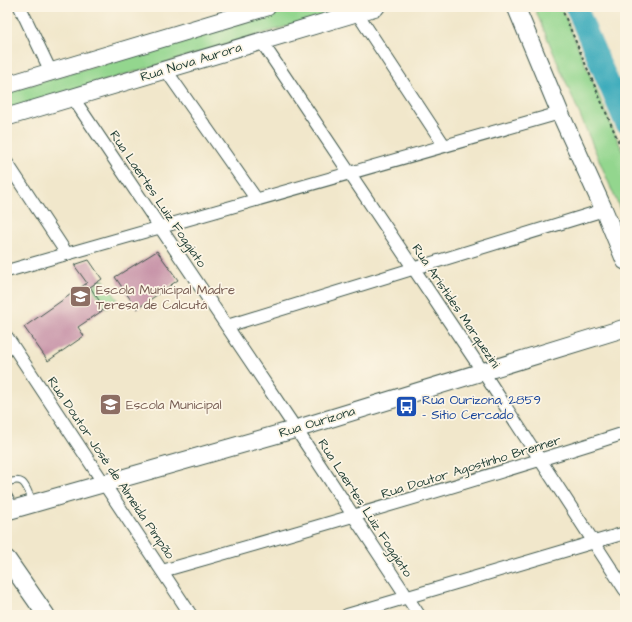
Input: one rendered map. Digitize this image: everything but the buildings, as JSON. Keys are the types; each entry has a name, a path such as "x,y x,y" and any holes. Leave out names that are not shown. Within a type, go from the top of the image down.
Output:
{"main road":[{"path":"7,84 51,72 232,12 267,7"},
{"name":"Rua Nova Aurora","path":"7,118 165,69 376,7"},
{"path":"516,7 560,113 604,210 625,261"},
{"name":"Rua Ourizona","path":"12,510 296,428 625,328"},
{"path":"7,559 46,615"}],"street":[{"path":"20,7 51,72"},
{"path":"357,13 444,145"},
{"name":"Rua Aristides Marquezini","path":"261,41 484,372 625,590"},
{"path":"165,69 257,200"},
{"name":"Rua Laertes Luiz Foggiato","path":"73,98 296,428 419,615"},
{"path":"7,271 560,113"},
{"path":"7,163 67,254"},
{"path":"227,326 604,210"},
{"name":"Rua Doutor José de Almeida Pimpão","path":"7,337 191,615"},
{"name":"Rua Doutor Agostinho Brenner","path":"162,571 354,516 625,434"},
{"path":"347,615 625,533"}],"lane":[{"path":"7,483 15,480 21,480 33,503"},
{"path":"7,493 12,510"}],"path":[{"path":"561,7 625,157"}],"green space":[{"path":"293,7 352,7 7,110 7,92"},
{"path":"534,7 561,7 625,157 625,221"},
{"path":"103,279 118,300 106,308 92,287"}],"waterway":[{"path":"576,7 625,122"}],"place":[{"name":"Escola Municipal Madre Teresa de Calcutá","path":"80,297"},
{"name":"Escola Municipal","path":"111,405"},
{"name":"Rua Ourizona, 2859 - Sítio Cercado","path":"406,407"}]}
